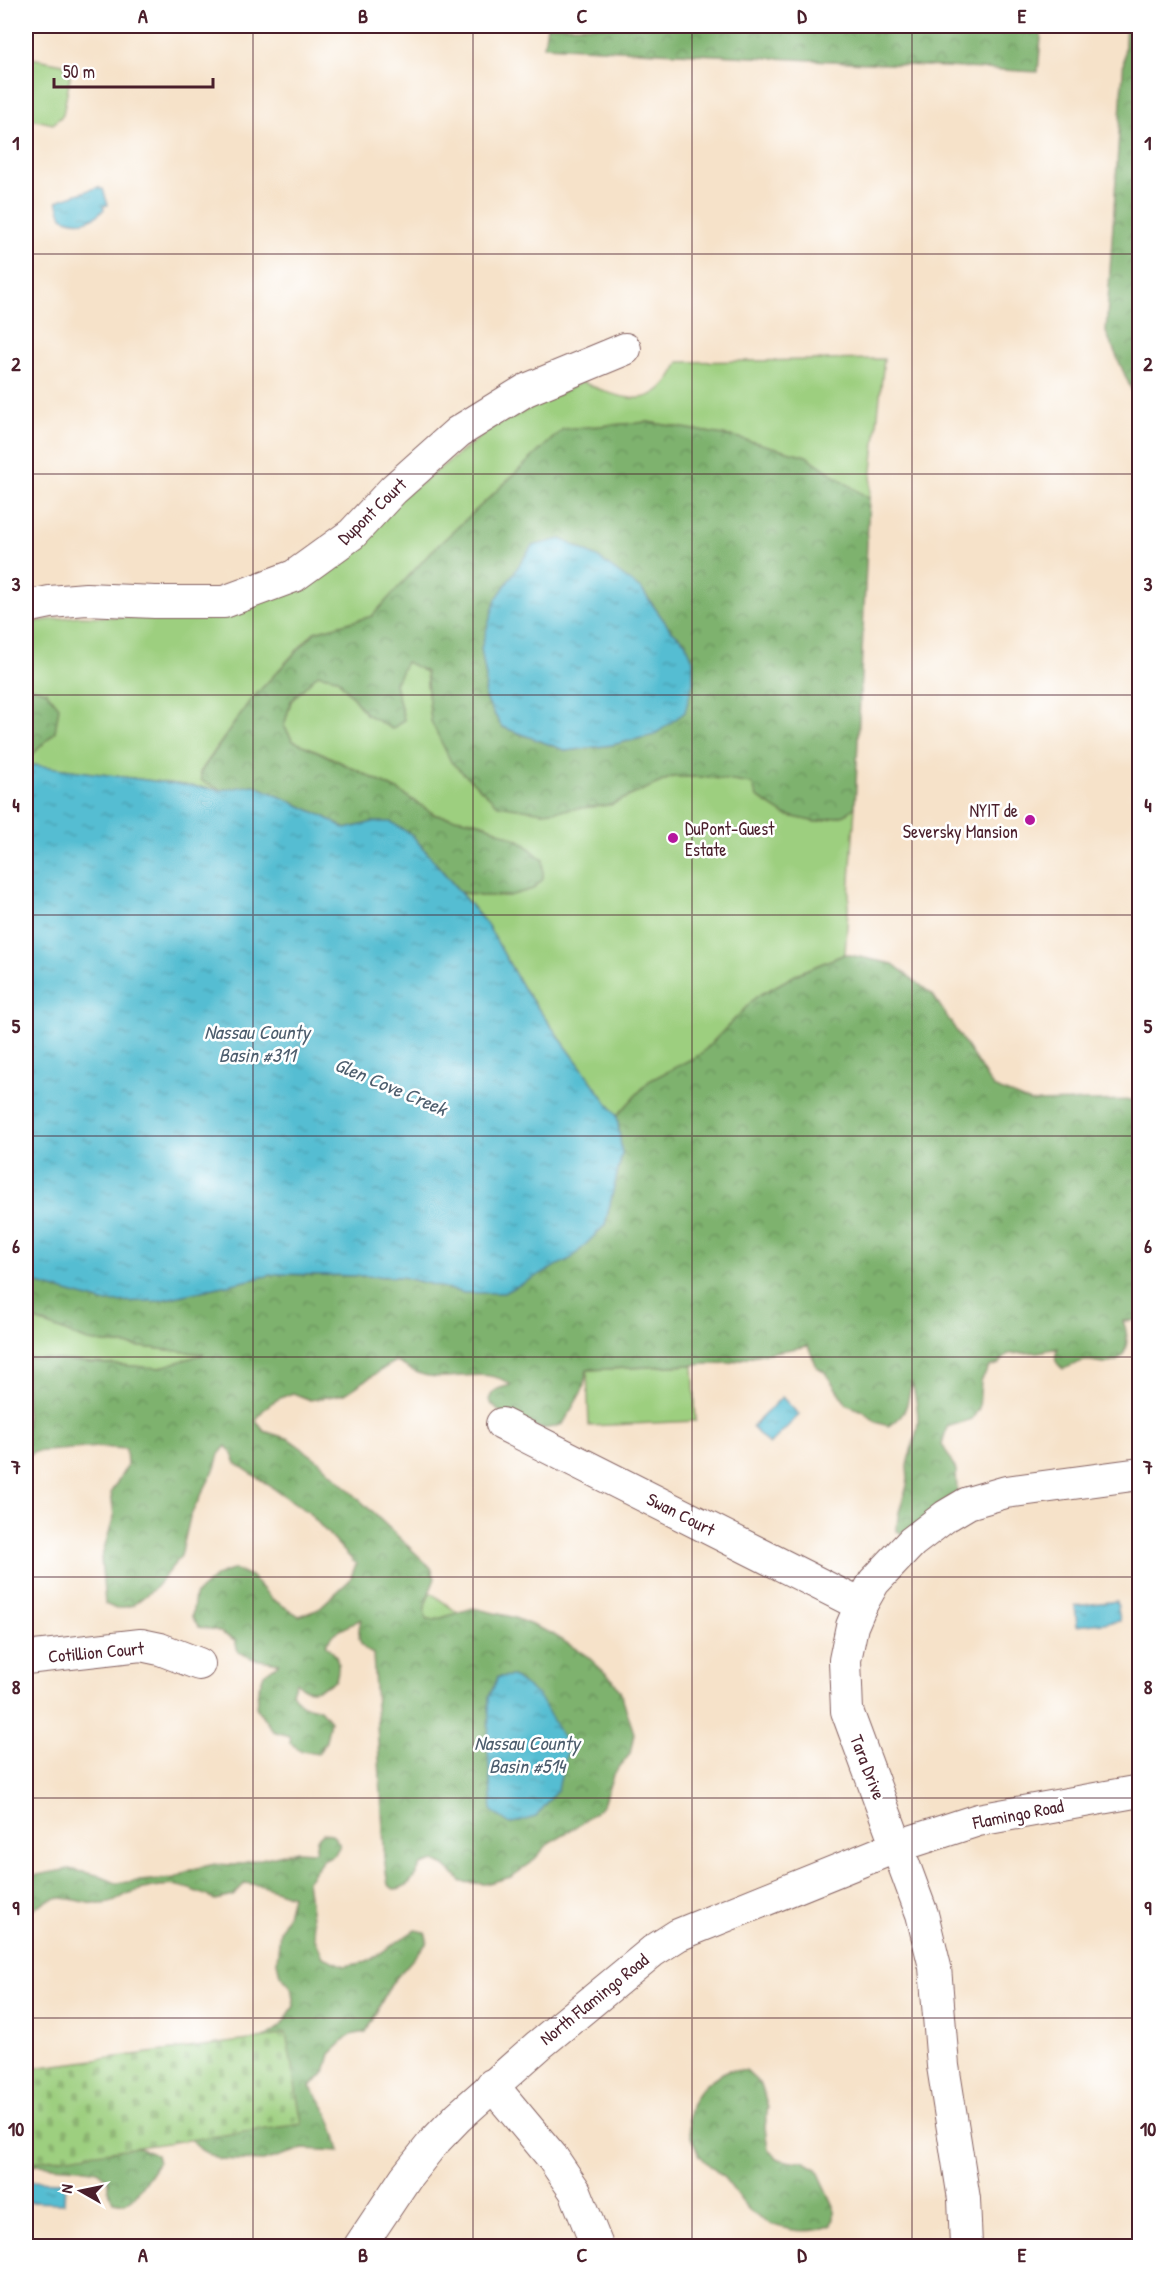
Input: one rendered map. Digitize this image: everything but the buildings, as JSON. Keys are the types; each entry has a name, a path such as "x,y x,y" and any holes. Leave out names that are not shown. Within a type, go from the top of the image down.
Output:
{"street":[{"name":"Dupont Court","path":"26,607 86,599 224,602 294,576 352,534 393,490 458,432 526,390 625,349"},
{"name":"Swan Court","path":"502,1424 861,1605"},
{"name":"Tara Drive","path":"966,2247 964,2199 943,2066 935,1967 922,1914 847,1711 845,1660 852,1626 874,1582 912,1542 946,1516 968,1503 1006,1492 1140,1474"},
{"name":"Cotillion Court","path":"26,1658 141,1645 160,1649 199,1664"},
{"name":"Flamingo Road","path":"898,1846 978,1820 1140,1791"},
{"name":"North Flamingo Road","path":"360,2247 406,2177 433,2143 492,2085 644,1959 678,1935 898,1846"},
{"path":"492,2085 552,2157 575,2191 597,2247"}],"green space":[{"path":"547,26 1042,26 1038,72 544,46"},
{"path":"1126,26 1140,26 1139,407 1106,332"},
{"path":"26,57 63,64 70,77 63,115 53,124 26,118"},
{"path":"884,359 869,499 806,456 735,437 648,422 563,429 431,552 372,617 314,632 249,702 200,772 202,781 221,790 26,764 26,761 55,732 46,691 26,686 26,623 78,616 148,618 223,615 421,483 493,427 582,382 612,394 638,398 649,396 660,390 670,379 679,362"},
{"path":"648,422 735,437 806,456 869,499 855,807 845,815 816,822 785,815 757,797 752,784 707,777 672,777 610,805 543,812 498,805 451,762 431,721 426,672 406,662 395,684 404,720 392,729 366,714 337,678 318,674 291,701 284,726 293,741 399,791 435,815 479,822 522,842 543,860 543,879 533,889 509,896 480,896 460,892 412,835 373,822 346,829 254,785 221,790 202,781 200,773 249,702 315,632 372,616 431,552 563,429","holes":["642,590 670,629 685,642 654,735 612,745 567,751 502,727 485,698 486,678 481,648"]},
{"path":"406,661 426,672 431,721 610,805 672,777 707,777 753,784 785,815 816,822 845,815 855,807 845,954 801,972 756,997 701,1054 649,1081 617,1116 523,988 488,926 460,892 480,896 543,860 522,842 479,822 436,815 399,791 293,741 284,726 291,701 317,674 337,678 366,714 404,719 395,684"},
{"path":"26,686 46,691 59,707 55,732 26,761"},
{"path":"845,954 893,964 933,995 993,1087 1030,1102 1139,1100 1139,1320 1123,1321 1127,1340 1124,1352 1116,1361 1109,1363 1085,1361 1063,1369 1056,1360 1058,1348 1008,1354 999,1364 989,1367 981,1381 979,1408 972,1419 947,1427 942,1444 956,1470 957,1491 905,1535 897,1531 897,1523 908,1483 907,1466 918,1424 912,1383 906,1407 900,1417 888,1426 876,1422 863,1411 847,1405 824,1371 817,1367 808,1346 752,1356 729,1363 587,1370 583,1389 563,1424 551,1428 533,1427 518,1422 493,1405 489,1400 493,1393 511,1385 502,1379 482,1375 440,1377 425,1375 395,1361 345,1394 310,1400 293,1393 271,1403 256,1421 264,1431 289,1439 319,1461 431,1568 435,1578 426,1603 426,1619 435,1620 473,1608 512,1617 551,1633 587,1656 613,1680 620,1691 634,1733 630,1754 613,1775 603,1805 578,1826 550,1842 531,1863 511,1877 485,1884 462,1882 445,1866 434,1861 421,1865 408,1884 394,1889 388,1885 385,1864 373,1654 361,1644 359,1630 361,1619 335,1633 326,1644 337,1660 336,1680 316,1690 306,1689 296,1682 292,1692 300,1703 320,1709 330,1721 326,1741 318,1754 302,1751 290,1743 289,1736 273,1731 256,1707 258,1690 264,1674 279,1663 254,1659 238,1652 235,1640 216,1630 199,1627 192,1617 195,1595 216,1576 234,1569 251,1576 272,1599 299,1616 317,1610 350,1580 356,1564 308,1512 236,1463 226,1446 219,1454 215,1468 190,1517 181,1556 155,1588 133,1605 116,1609 105,1604 101,1558 114,1517 111,1492 127,1466 126,1449 99,1447 33,1452 26,1457 26,1356 158,1368 204,1354 88,1341 26,1316 26,1272 38,1284 157,1301 276,1274 402,1277 464,1293 605,1225 622,1154 617,1116 649,1081 701,1054 756,997 801,972"},
{"path":"26,1316 88,1341 206,1354 158,1368 29,1358 26,1356"},
{"path":"693,1365 696,1421 589,1426 587,1370"},
{"path":"430,1592 458,1613 435,1620 425,1618 423,1612"},
{"path":"323,1833 332,1834 340,1845 335,1854 323,1860 307,1881 315,1939 323,1957 345,1966 367,1962 415,1930 425,1932 426,1944 391,1984 366,2032 350,2035 330,2054 325,2072 310,2087 321,2101 329,2117 340,2151 303,2149 263,2161 218,2159 201,2150 191,2140 186,2125 239,2055 281,2026 294,2006 291,1987 280,1975 277,1962 280,1930 292,1896 263,1886 245,1883 233,1896 215,1900 183,1887 164,1885 130,1893 109,1903 51,1899 30,1912 26,1911 26,1877 69,1869 97,1875 116,1883 175,1878 193,1869 215,1864 234,1865 297,1851 315,1852 317,1839"},
{"path":"286,2033 302,2124 26,2163 26,2069 265,2038"},
{"path":"26,2069 138,2147 156,2155 158,2163 135,2196 125,2203 113,2201 108,2190 108,2179 98,2171 36,2165 26,2169"},
{"path":"729,2070 746,2071 761,2085 768,2107 765,2127 768,2150 779,2159 791,2162 803,2161 817,2169 834,2206 832,2225 822,2229 800,2231 778,2227 758,2217 743,2203 724,2178 700,2156 689,2126 692,2103 706,2084"}],"water":[{"path":"99,187 103,189 108,205 103,206 104,209 100,213 84,221 73,221 62,217 57,202"},
{"path":"561,539 597,557 642,590 670,629 685,642 693,660 693,683 685,712 654,735 612,745 567,751 502,727 485,698 486,678 481,648 496,599 532,546"},
{"name":"Nassau County Basin #311","path":"26,764 221,790 254,785 346,829 373,822 391,822 412,835 488,926 523,988 617,1116 622,1154 605,1225 572,1258 504,1293 464,1293 402,1277 276,1274 157,1301 103,1302 38,1284 26,1272"},
{"path":"782,1397 799,1415 769,1445 752,1427"},
{"path":"1117,1601 1120,1621 1077,1626 1075,1606"},
{"name":"Nassau County Basin #514","path":"512,1676 539,1696 568,1747 558,1789 536,1817 510,1824 492,1811 488,1754 489,1697 498,1677"},
{"path":"26,2181 65,2182 64,2203 26,2202"}],"place":[{"name":"NYIT de Seversky Mansion","path":"1030,820"},
{"name":"DuPont-Guest Estate","path":"673,838"}],"water label":[{"name":"Glen Cove Creek","path":"391,1086"}]}
